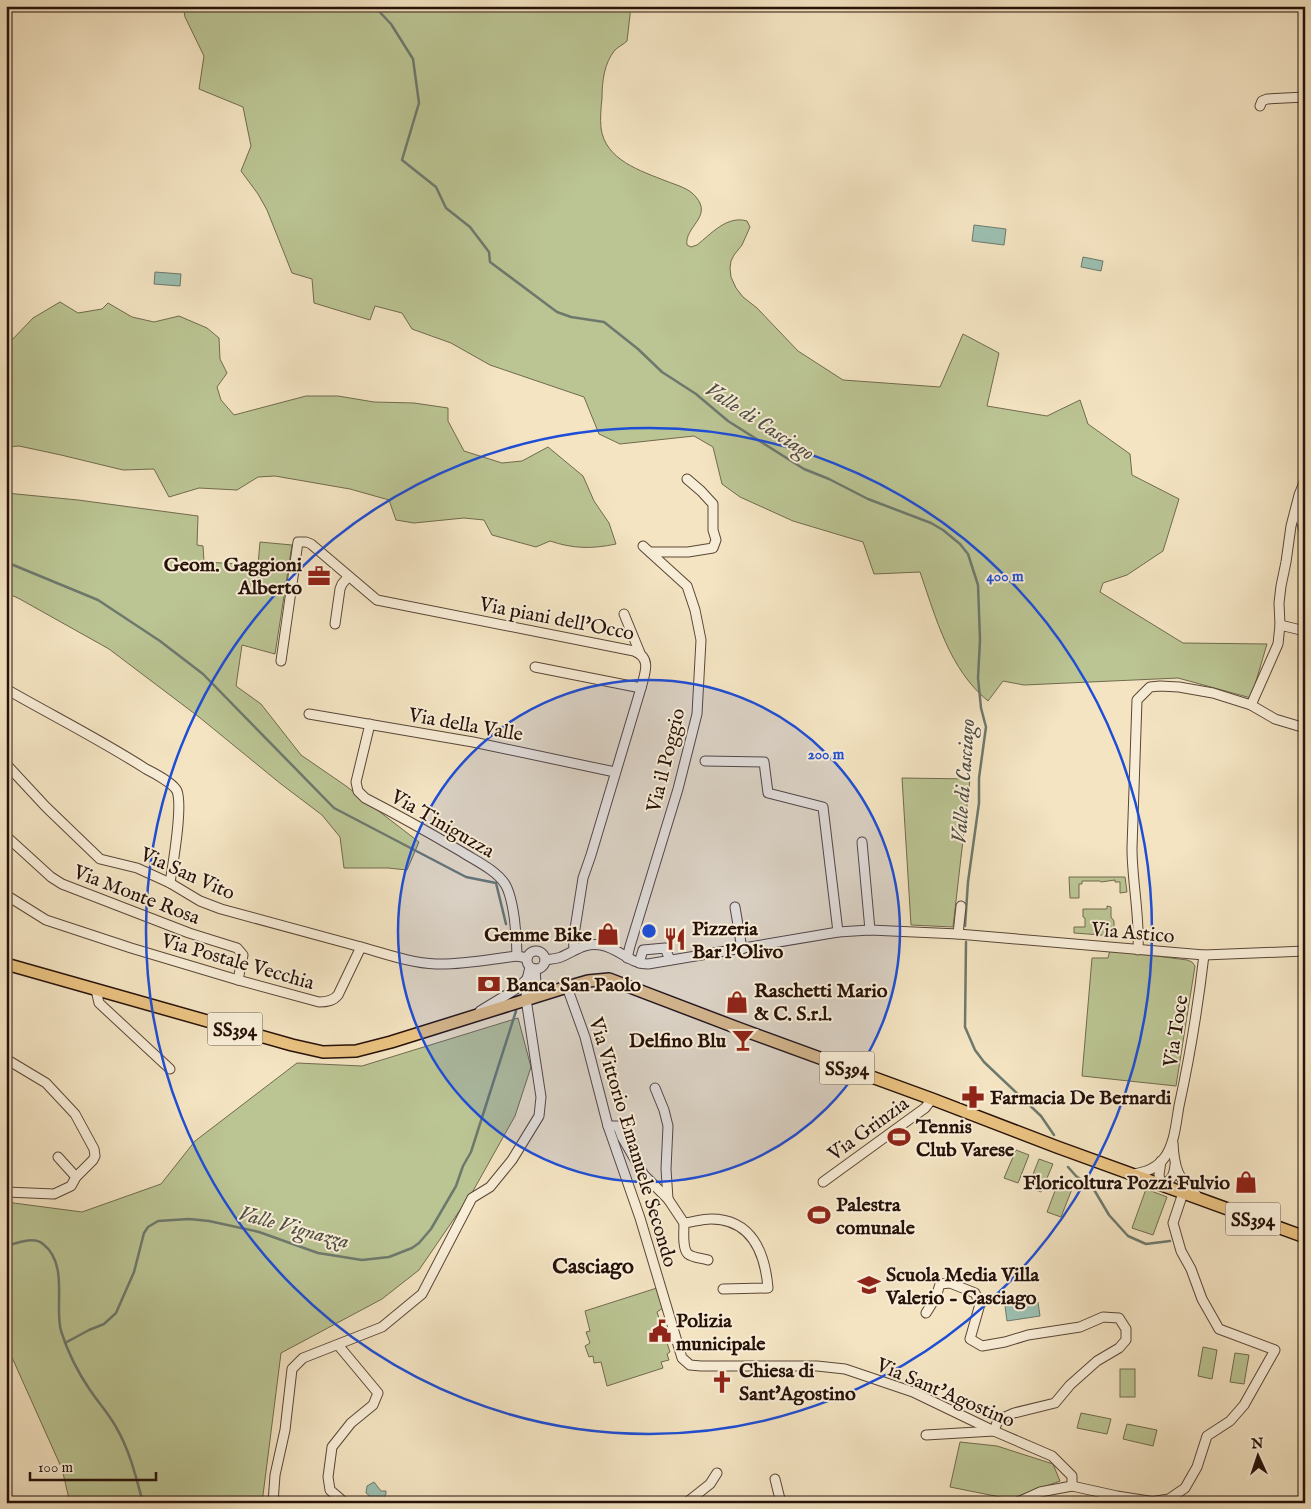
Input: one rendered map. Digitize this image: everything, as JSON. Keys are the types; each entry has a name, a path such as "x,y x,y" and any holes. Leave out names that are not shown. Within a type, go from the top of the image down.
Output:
{"main road":[{"name":"SS394","path":"6,964 292,1045 323,1052 356,1051 392,1042 567,986 602,979 614,980 735,1027 932,1098 1056,1147 1305,1237"}],"street":[{"path":"1260,106 1262,101 1267,99 1305,98"},
{"name":"Via il Poggio","path":"627,958 678,789 697,714 701,640 695,610 687,586 646,549 688,552 713,548 716,540 713,530 714,504 687,479"},
{"path":"1252,705 1278,644 1281,586 1291,526 1305,480"},
{"path":"1297,504 1305,534"},
{"name":"Via piani dell'Occo","path":"281,661 298,542 310,544 377,600 640,653 644,656 645,666 640,688 583,878 573,935 574,950"},
{"path":"335,624 340,589 348,577"},
{"path":"624,614 640,653"},
{"path":"1280,626 1305,632"},
{"path":"534,667 640,688"},
{"path":"1138,950 1139,933 1132,866 1137,700 1150,688 1160,686 1213,693 1252,705 1275,719 1305,728"},
{"path":"6,689 115,749 176,789 179,800 177,832 170,883"},
{"name":"Via della Valle","path":"309,714 472,742 615,772"},
{"name":"Via Tiniguzza","path":"370,724 356,782 358,791 365,798 428,832 483,865 502,881 506,886 510,899 517,956"},
{"path":"705,761 764,762 768,793 823,807 838,932"},
{"name":"Via San Vito","path":"6,764 46,807 100,859 138,868 170,883 200,901 221,909 362,947"},
{"name":"Via Monte Rosa","path":"6,836 51,877 62,884 189,933 237,948 243,955 238,980"},
{"path":"862,842 870,930"},
{"name":"Via Postale Vecchia","path":"6,895 46,920 131,948 319,1002 335,999 362,947"},
{"path":"958,934 961,906"},
{"path":"735,907 742,949"},
{"name":"Via Astico","path":"639,963 648,964 838,932 870,930 958,934 1204,955 1305,951"},
{"path":"546,960 560,957 586,945 601,945 611,948 639,963 643,950 665,948 670,960"},
{"path":"273,1503 275,1475 285,1430 292,1369 303,1358 382,1327 422,1294 472,1198 490,1187 512,1160 539,1116 541,1097 526,998 530,965 530,953 536,950 544,954 546,960 543,966 530,965 517,956 450,964 434,964 414,961 362,947"},
{"name":"Via Toce","path":"1161,1185 1159,1171 1161,1161 1172,1141 1198,1009 1204,955"},
{"path":"530,965 540,995"},
{"path":"465,1018 516,989 527,979"},
{"name":"Via Vittorio Emanuele Secondo","path":"567,986 585,1037 608,1126 640,1218 678,1346"},
{"path":"96,990 99,1003 170,1069"},
{"path":"6,1059 46,1083 75,1114 94,1149 95,1156 76,1177 72,1186 54,1194 6,1192"},
{"path":"655,1088 668,1126 666,1169 668,1199"},
{"name":"Via Grinzia","path":"823,1182 925,1108 932,1098"},
{"path":"608,1126 618,1126 622,1138 644,1175 668,1199 684,1223 687,1252 690,1256 708,1260"},
{"name":"Via Toce","path":"1172,1141 1178,1173 1186,1185 1202,1200"},
{"path":"58,1158 76,1177"},
{"path":"1130,1174 1142,1172 1161,1161"},
{"path":"1161,1185 1170,1180 1175,1165"},
{"path":"1150,1502 1169,1499 1185,1488 1197,1467 1207,1436 1230,1421 1244,1405 1275,1350 1219,1329 1202,1299 1191,1269 1181,1251 1173,1223 1183,1193"},
{"path":"684,1223 712,1219 732,1222 748,1232 756,1243 766,1271 768,1288 723,1289"},
{"path":"926,1313 936,1297 940,1284 950,1283 975,1293 980,1304 970,1339 982,1346 1028,1335 1080,1327 1103,1317 1119,1318 1126,1328 1126,1340 1119,1348 1097,1361 1055,1403 1014,1413 998,1420 994,1431 926,1435"},
{"path":"338,1345 378,1394 373,1405 351,1423 332,1447 328,1477 330,1490 345,1503"},
{"name":"Via Sant'Agostino","path":"678,1346 682,1358 690,1365 724,1367 817,1366 846,1369 913,1392 994,1431 1052,1456 1072,1476 1072,1486"},
{"path":"686,1503 710,1484 717,1473"},
{"path":"775,1478 781,1503"},
{"path":"1016,1503 1040,1492 1072,1486 1150,1502 1167,1503"}],"green space":[{"path":"183,6 631,6 627,41 611,55 604,73 601,128 609,148 626,163 686,189 696,197 700,204 700,216 687,239 687,245 691,247 697,245 726,223 740,220 747,221 750,227 742,245 731,261 731,277 736,288 798,351 843,380 940,387 963,334 999,353 987,406 1047,416 1080,400 1088,424 1130,454 1132,475 1179,499 1163,551 1127,575 1103,583 1100,592 1183,643 1267,644 1251,698 1178,678 1024,685 1003,681 988,701 963,674 945,642 920,572 874,574 863,542 793,521 740,497 722,484 713,447 694,436 620,444 599,434 584,397 490,365 451,343 412,329 402,313 375,306 370,320 314,303 312,279 292,273 267,210 241,171 251,146 243,107 199,89 204,56 185,17"},
{"path":"60,302 78,313 102,309 108,303 132,317 154,322 179,316 207,328 219,338 220,359 227,373 217,387 221,400 234,415 306,396 338,396 374,402 414,403 448,408 448,421 464,451 502,463 522,461 548,447 583,476 594,501 609,523 616,544 583,547 567,546 550,541 536,547 492,535 484,520 464,518 414,523 396,520 389,500 350,489 275,476 258,477 237,490 199,488 169,497 154,469 123,470 19,446 6,447 6,342 9,343 33,318"},
{"path":"6,493 78,500 198,516 197,545 203,546 204,562 258,565 260,542 292,545 275,654 242,645 236,686 261,704 301,755 346,786 419,842 407,870 344,868 340,837 322,815 199,717 109,649 6,593"},
{"path":"902,778 970,779 953,927 911,925"},
{"path":"1069,877 1125,877 1127,892 1120,893 1120,882 1115,882 1115,880 1101,882 1082,881 1082,884 1079,884 1079,898 1070,898"},
{"path":"1107,906 1111,907 1111,917 1114,921 1114,936 1074,933 1074,927 1085,927 1083,909 1107,909"},
{"path":"1110,950 1187,960 1195,966 1176,1086 1082,1076 1092,958 1108,958"},
{"path":"518,1018 531,1067 515,1116 473,1191 419,1270 382,1299 281,1353 262,1503 70,1503 62,1469 10,1353 6,1352 6,1202 82,1212 161,1184 195,1141 297,1063 362,1066"},
{"path":"1016,1150 1029,1155 1018,1183 1004,1178"},
{"path":"1039,1159 1053,1164 1041,1192 1028,1187"},
{"path":"1058,1183 1072,1189 1061,1217 1047,1212"},
{"path":"1146,1189 1167,1197 1153,1235 1132,1228"},
{"path":"660,1287 666,1306 657,1312 670,1352 667,1354 669,1360 661,1362 663,1368 607,1386 601,1362 594,1363 593,1356 589,1357 585,1346 590,1343 586,1332 590,1331 585,1311"},
{"path":"1203,1347 1217,1350 1212,1379 1198,1376"},
{"path":"1235,1353 1249,1355 1244,1384 1230,1382"},
{"path":"1120,1369 1135,1369 1135,1397 1120,1397"},
{"path":"1081,1413 1111,1419 1107,1434 1077,1428"},
{"path":"1127,1424 1157,1430 1153,1446 1123,1439"},
{"path":"960,1442 997,1446 1053,1464 1060,1481 1010,1499 950,1487"}],"shaded area":[{"path":"974,225 1006,229 1004,245 972,241"},
{"path":"1083,257 1103,261 1101,271 1081,267"},
{"path":"155,272 181,274 180,286 154,284"},
{"path":"1038,1302 1040,1316 1007,1321 1005,1306"},
{"path":"374,1482 381,1491 386,1491 383,1499 372,1498 366,1493 367,1486"}],"waterway":[{"name":"Valle di Casciago","path":"374,6 391,24 413,59 419,103 402,160 436,187 446,208 470,227 489,252 490,262 557,312 571,317 604,322 638,349 662,372 696,394 728,421 804,469 829,479 868,499 931,523 960,544 968,554 978,585 980,640 978,678 981,708 986,727 979,778 979,803 968,882 965,926"},
{"path":"6,562 98,600 160,641 203,674 334,808 466,877 496,883 506,924"},
{"name":"Valle di Casciago","path":"966,942 965,1027 975,1050 984,1062 1041,1116 1054,1135"},
{"name":"Valle Vignazza","path":"65,1343 104,1324 116,1313 134,1272 144,1233 148,1227 158,1221 189,1219 209,1221 259,1232 318,1253 362,1260 389,1257 412,1248 419,1243 431,1229 456,1186 463,1166 471,1152 516,1011"},
{"name":"Valle di Casciago","path":"1068,1167 1076,1176 1093,1188 1109,1215 1128,1236 1146,1244 1170,1241"},
{"path":"6,1246 25,1241 35,1241 43,1244 51,1252 58,1274 61,1331 81,1376 121,1436 132,1464 143,1503"}],"place":[{"name":"Geom. Gaggioni Alberto","path":"319,576"},
{"name":"Gemme Bike","path":"608,934"},
{"name":"Pizzeria Bar l'Olivo","path":"675,939"},
{"name":"Banca San Paolo","path":"489,984"},
{"name":"Raschetti Mario & C. S.r.l.","path":"737,1002"},
{"name":"Delfino Blu","path":"743,1040"},
{"name":"Farmacia De Bernardi","path":"973,1097"},
{"name":"Tennis Club Varese","path":"899,1137"},
{"name":"Floricoltura Pozzi Fulvio","path":"1246,1182"},
{"name":"Palestra comunale","path":"819,1215"},
{"name":"Scuola Media Villa Valerio - Casciago","path":"869,1285"},
{"name":"Polizia municipale","path":"660,1331"},
{"name":"Chiesa di Sant'Agostino","path":"722,1382"}],"district":[{"name":"Casciago","path":"593,1265"}]}
